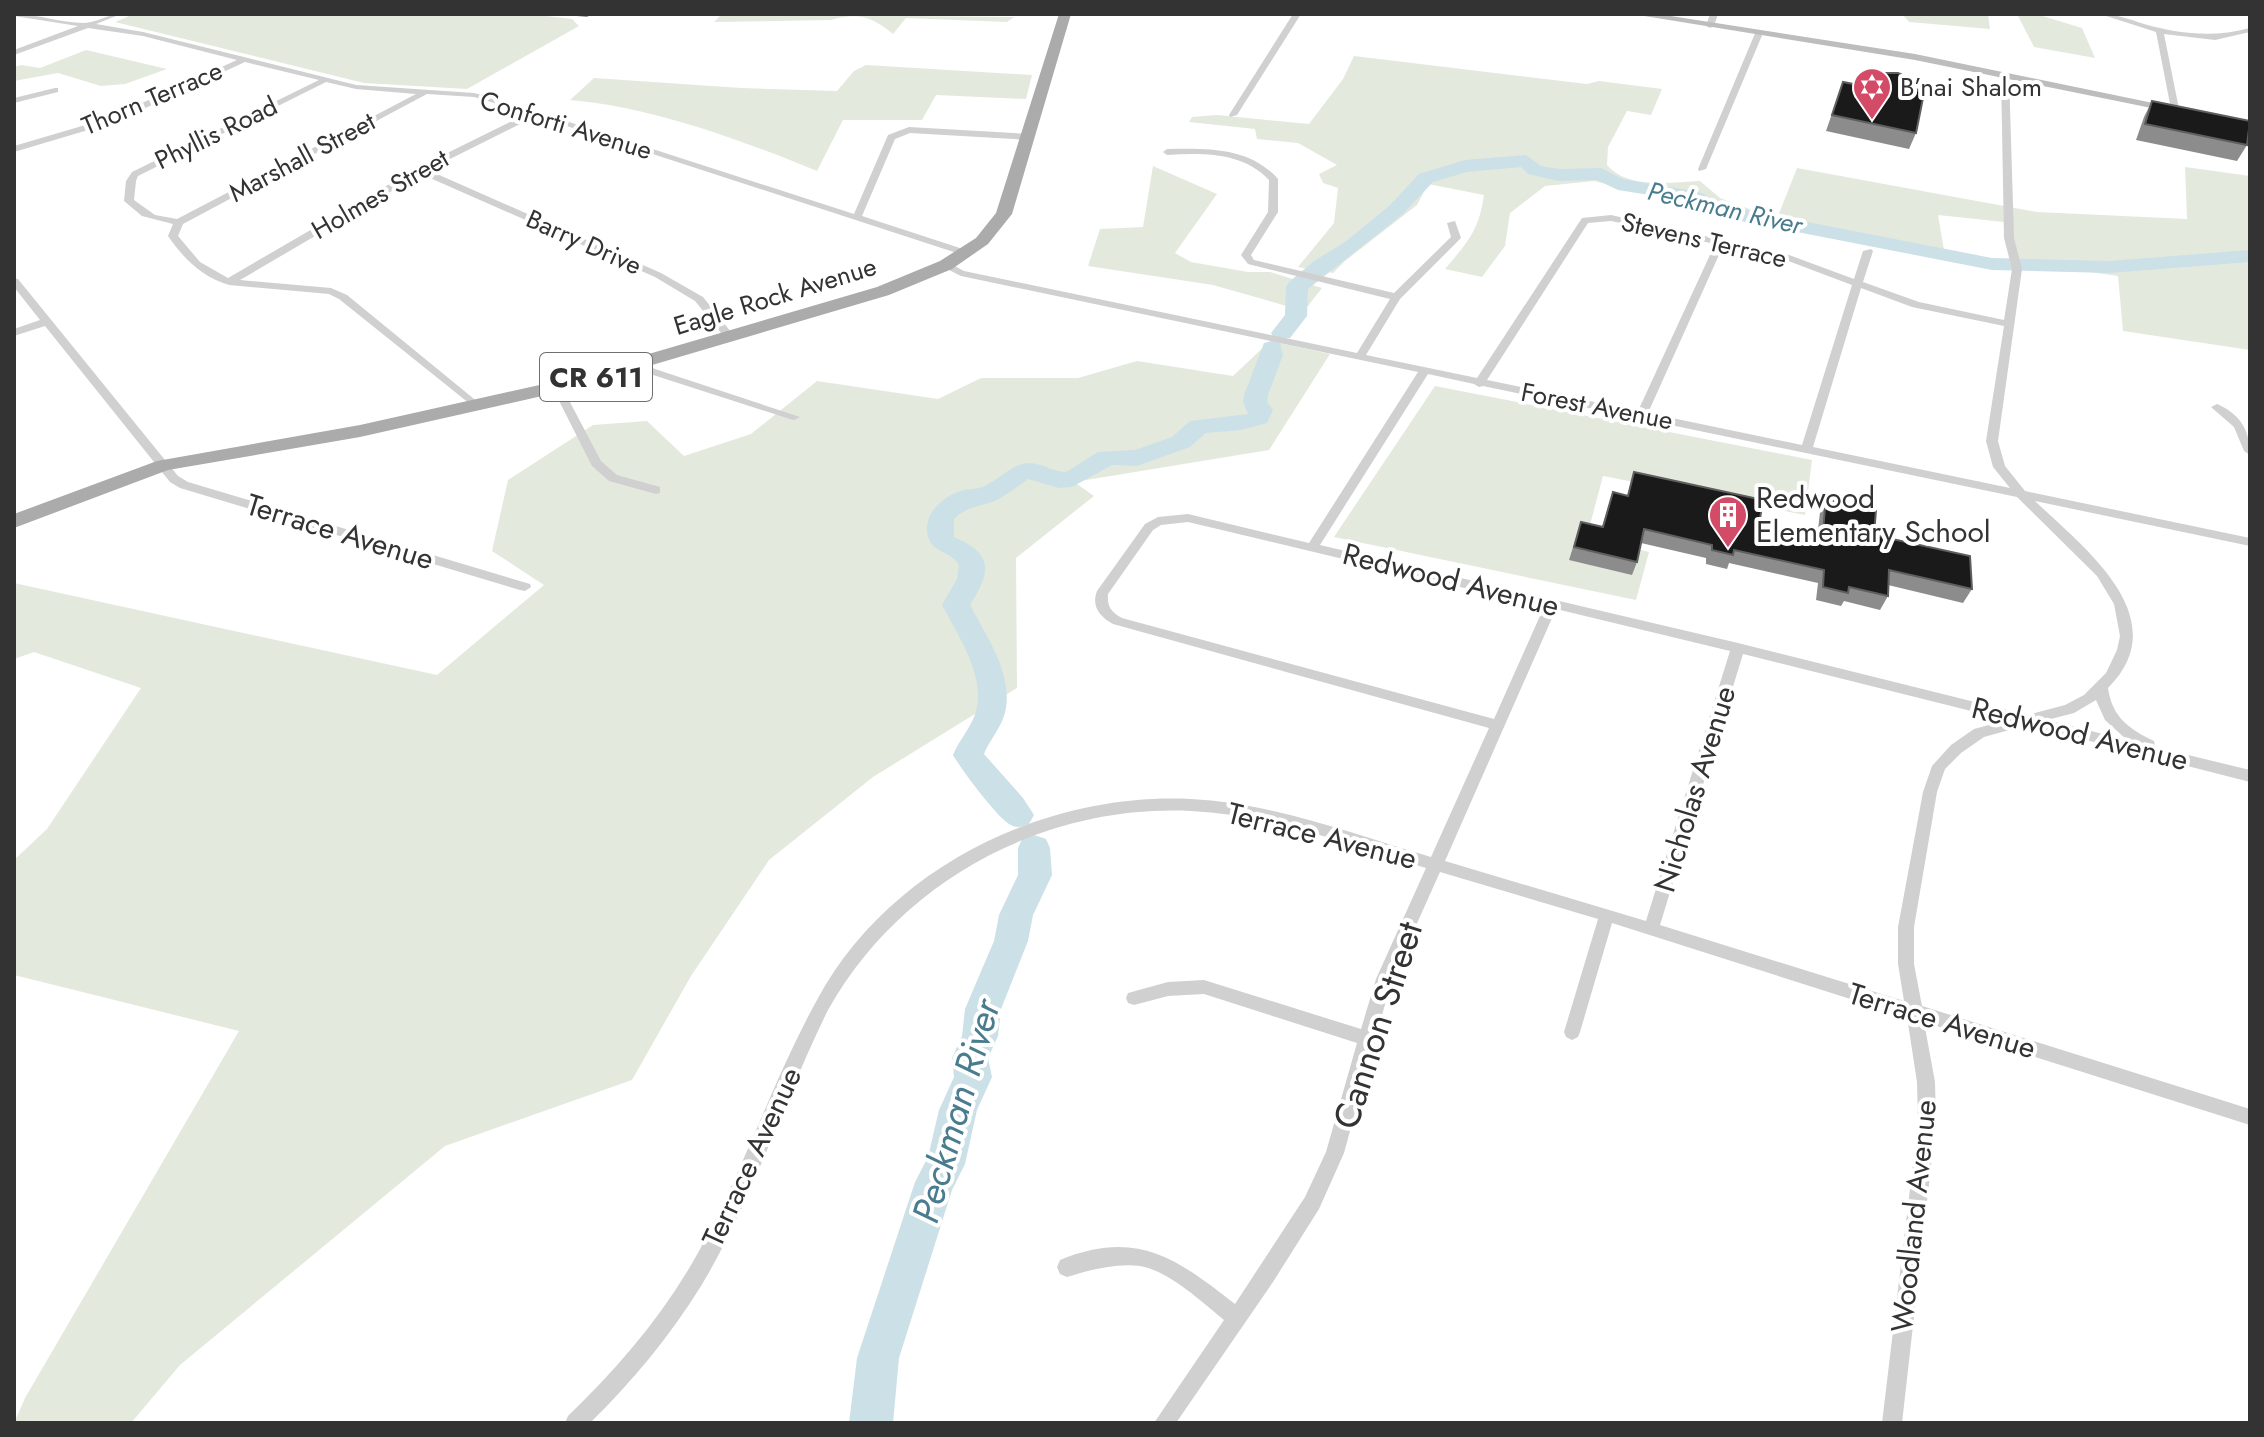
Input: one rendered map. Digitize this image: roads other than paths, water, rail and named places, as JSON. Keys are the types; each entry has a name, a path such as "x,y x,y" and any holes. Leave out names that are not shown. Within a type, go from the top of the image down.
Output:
{"main road":[{"name":"Eagle Rock Avenue","path":"14,521 164,465 360,431 557,387 641,364 883,291 946,265 991,232 1004,214 1065,14"},
{"path":"1637,14 1712,20 1759,33 1887,52 2190,112"}],"street":[{"name":"Conforti Avenue","path":"14,14 143,34 356,87 474,95 966,253"},
{"path":"14,53 117,14"},
{"path":"1233,115 1297,14"},
{"path":"2104,14 2160,31 2208,36 2250,30"},
{"path":"2160,31 2175,109"},
{"path":"1702,169 1759,33"},
{"name":"Thorn Terrace","path":"14,149 112,120 243,60"},
{"name":"Woodland Avenue","path":"1892,1423 1927,1122 1926,1082 1906,964 1906,927 1930,792 1939,766 1979,733 2069,709 2089,699 2112,676 2127,636 2120,604 2102,573 2021,494 1999,467 1992,441 2017,267 2009,238 2005,74"},
{"name":"Phyllis Road","path":"179,222 163,221 140,213 129,201 135,174 323,81"},
{"path":"14,101 55,90"},
{"name":"Marshall Street","path":"179,222 425,92"},
{"name":"Holmes Street","path":"229,282 420,170 535,113"},
{"path":"857,218 891,137 899,133 909,130 1029,137"},
{"path":"1167,152 1219,153 1240,157 1267,169 1274,179 1276,202 1266,226 1246,255 1256,264 1396,297"},
{"name":"Barry Drive","path":"420,170 658,275 699,299 730,337"},
{"name":"Stevens Terrace","path":"1479,384 1585,220 1611,218 1786,257 1916,305 2009,324"},
{"path":"179,222 173,236 177,242 192,260 216,277 229,282 331,291 343,297 475,405"},
{"path":"1359,358 1396,297 1456,238 1452,223"},
{"path":"1642,415 1720,243"},
{"path":"1807,448 1868,251"},
{"name":"Forest Avenue","path":"946,265 961,273 1479,384 1807,448 2250,542"},
{"name":"Terrace Avenue","path":"14,281 164,465 184,485 525,587"},
{"path":"14,333 45,322"},
{"path":"641,364 651,371 706,391 794,417"},
{"path":"1313,546 1424,372"},
{"path":"557,387 596,463 613,478 656,490"},
{"path":"2217,407 2239,425 2250,451"},
{"path":"2066,536 2063,519 2068,512 2081,506"},
{"name":"Redwood Avenue","path":"1498,725 1118,621 1105,614 1100,604 1102,594 1149,527 1158,521 1188,518 1738,648 2250,776"},
{"name":"Cannon Street","path":"1164,1423 1312,1203 1335,1153 1384,979 1552,604"},
{"name":"Nicholas Avenue","path":"1651,930 1738,648"},
{"path":"2101,688 2102,705 2112,722 2130,736 2175,757"},
{"name":"Terrace Avenue","path":"575,1423 611,1389 656,1335 694,1278 722,1227 819,1010 864,942 920,890 974,855 1042,826 1076,816 1148,805 1189,805 1271,817 1607,915 2250,1117"},
{"path":"1572,1032 1607,915"},
{"path":"1134,998 1168,989 1204,987 1366,1038"},
{"path":"1067,1267 1099,1259 1143,1257 1184,1278 1236,1317"}],"waterway":[{"name":"Peckman River","path":"1282,333 1296,316 1297,287 1321,265 1352,246 1396,210 1426,178 1465,166 1526,161 1535,170 1559,175 1601,174 1618,184 1692,196 1725,212 1992,264 2109,267 2250,256"},
{"name":"Peckman River","path":"1018,815 968,755 989,717 992,689 977,644 956,605 971,579 973,565 963,551 942,541 939,528 942,516 967,497 981,497 997,490 1020,473 1031,471 1059,480 1072,479 1107,457 1137,458 1181,442 1199,426 1241,423 1259,418 1261,410 1255,402 1256,395 1270,362 1272,348"},
{"name":"Peckman River","path":"871,1423 878,1358 935,1182 946,1164 958,1110 973,1077 970,1058 980,1036 983,1009 1011,941 1016,915 1035,875 1034,848"}],"place":[{"name":"B’nai Shalom","path":"1872,121"},
{"name":"Redwood Elementary School","path":"1728,549"}]}
